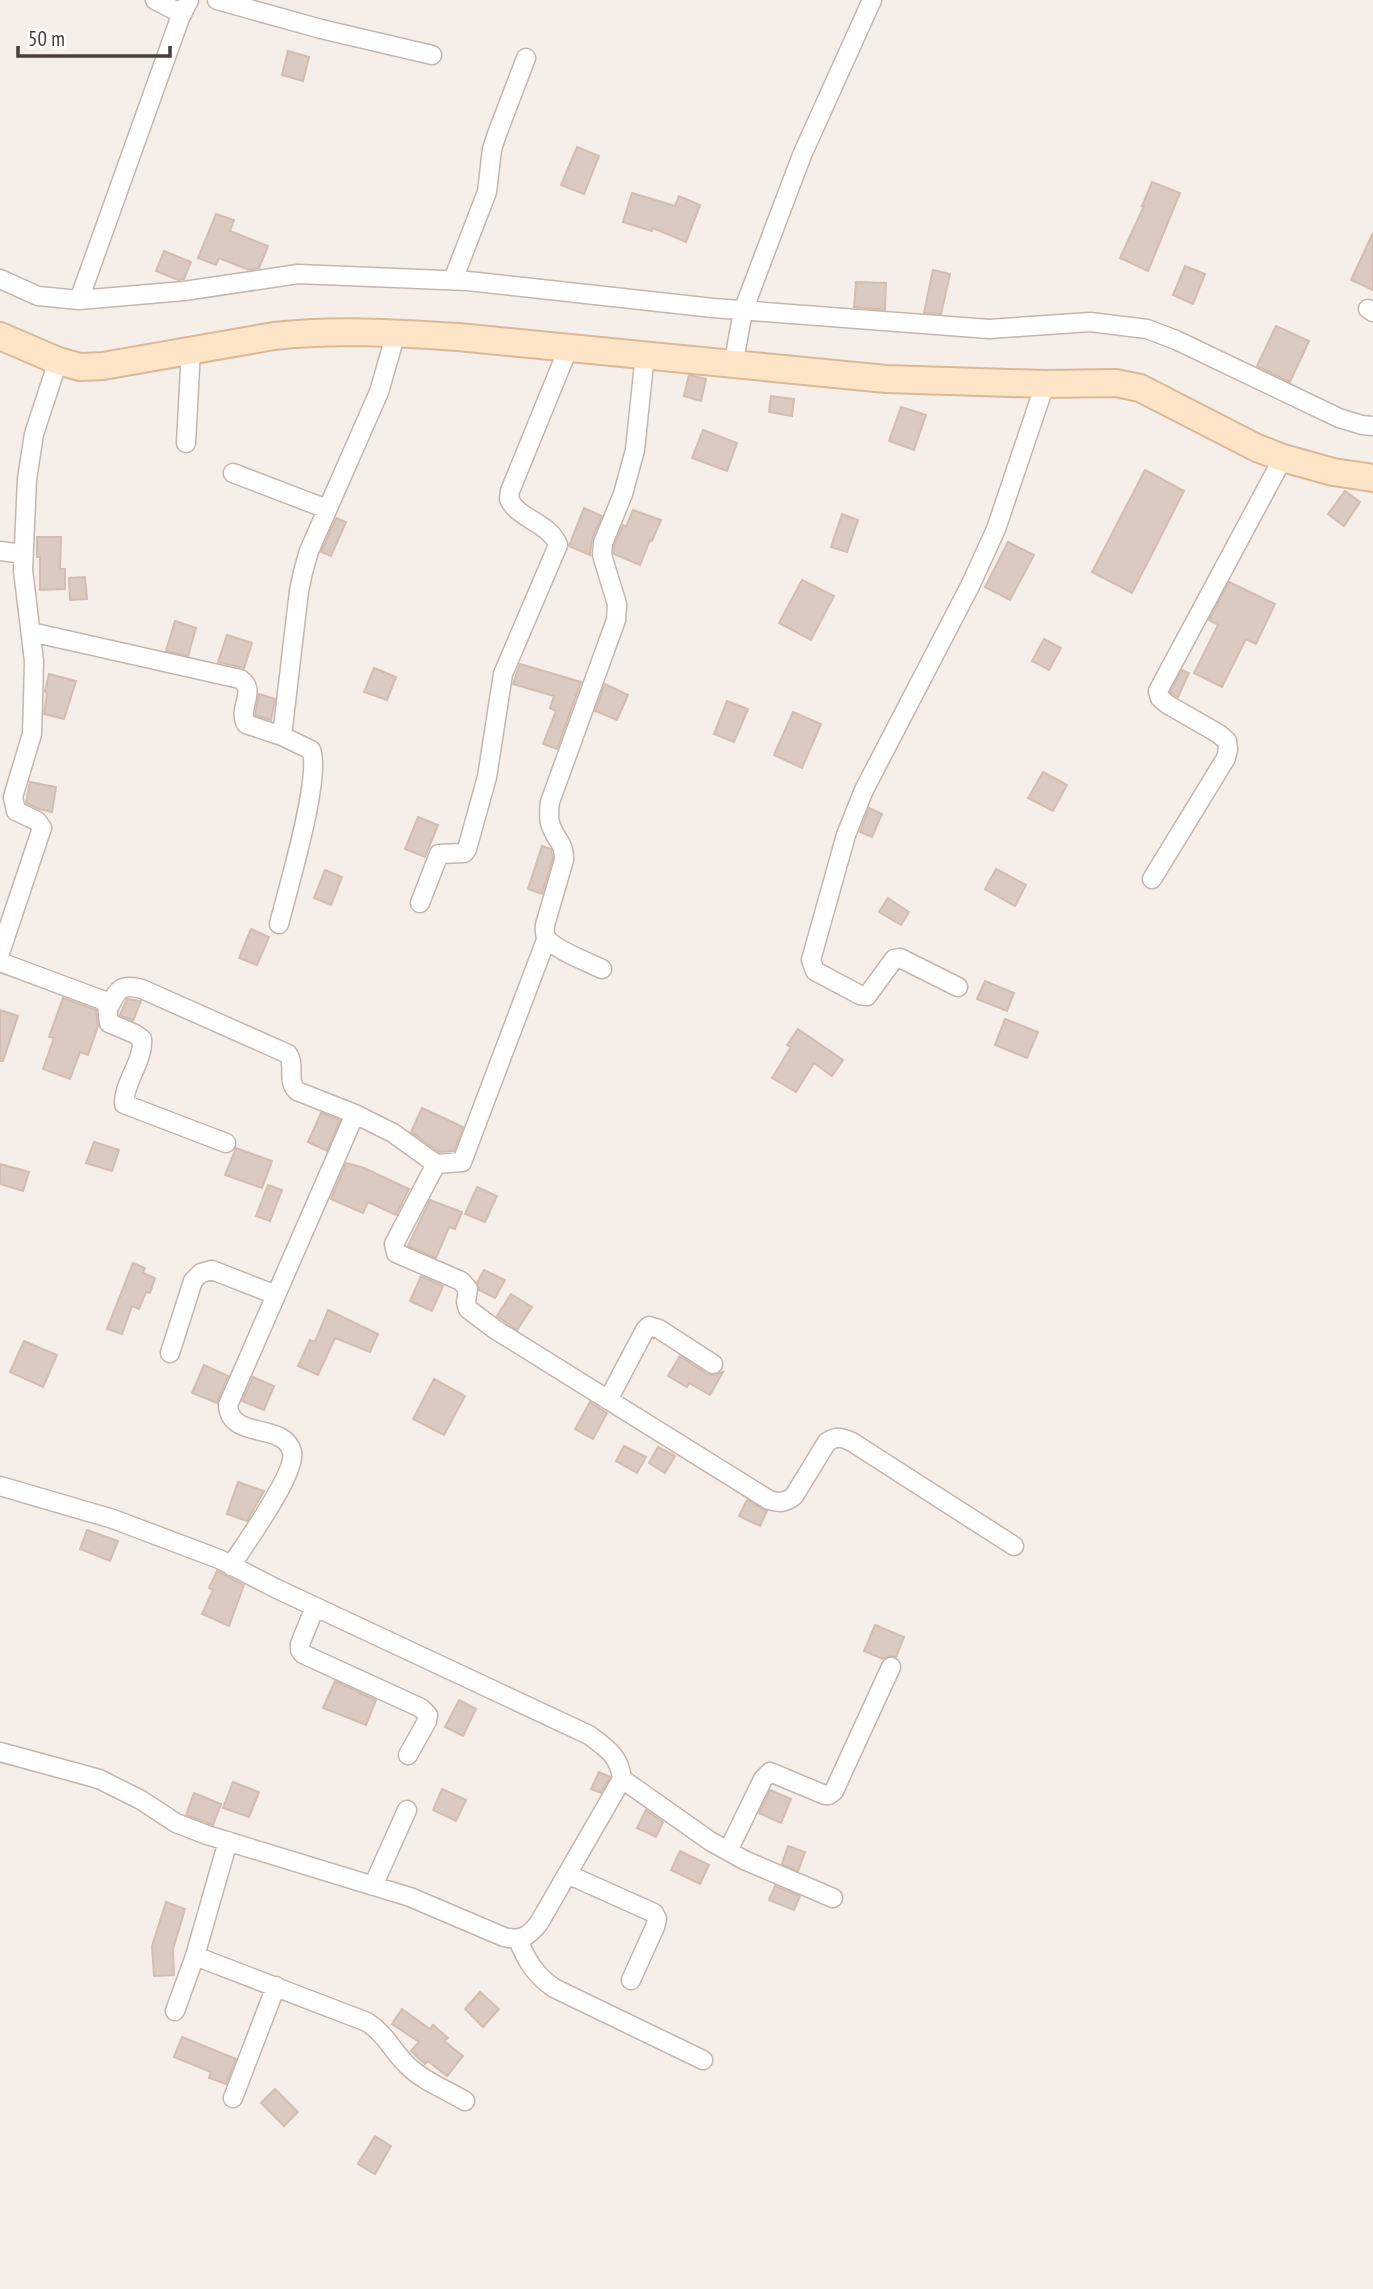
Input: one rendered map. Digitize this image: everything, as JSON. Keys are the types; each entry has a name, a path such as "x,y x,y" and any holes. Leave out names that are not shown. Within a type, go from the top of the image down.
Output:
{"main road":[{"path":"0,336 58,361 80,367 103,366 302,333 396,333 568,349 734,358 886,379 1045,384 1116,383 1140,388 1257,448 1283,458 1333,472 1373,478"}],"street":[{"path":"79,300 185,7 155,0"},
{"path":"217,0 321,29 432,55"},
{"path":"734,358 742,319 802,155 872,0"},
{"path":"453,280 487,192 497,134 526,58"},
{"path":"0,279 37,296 79,300 184,291 298,274 453,280 742,319 989,329 1090,322 1147,329 1176,340 1339,418 1373,426"},
{"path":"282,736 299,591 309,551 376,398 396,333"},
{"path":"420,903 439,854 460,854 467,849 487,777 503,674 558,545 551,534 517,509 509,499 509,491 568,349"},
{"path":"186,443 191,350"},
{"path":"602,969 548,941 545,934 545,925 565,851 551,827 550,802 616,620 617,604 602,555 603,543 623,494 635,450 645,354"},
{"path":"0,953 42,828 37,821 16,811 13,797 32,734 34,661 23,570 27,479 34,434 58,361"},
{"path":"958,987 900,958 894,959 867,996 860,995 815,971 811,960 846,835 864,790 970,586 996,530 1045,384"},
{"path":"1152,879 1226,758 1228,749 1227,741 1219,734 1167,704 1160,698 1158,691 1283,458"},
{"path":"233,473 327,509"},
{"path":"0,551 23,554"},
{"path":"31,632 240,679 247,683 249,691 243,710 246,724 282,736 311,750 314,765 303,831 278,924"},
{"path":"108,1009 117,992 124,986 142,989 288,1054 292,1063 292,1083 297,1091 355,1114 393,1133 436,1164 462,1162 546,940 548,941"},
{"path":"0,962 107,1004 109,1023 135,1034 142,1040 142,1049 126,1090 124,1104 226,1143"},
{"path":"231,1566 282,1485 292,1464 292,1453 287,1442 280,1437 232,1420 228,1405 355,1114"},
{"path":"436,1164 394,1244 396,1253 461,1281 468,1289 468,1309 536,1357 769,1500 778,1503 794,1496 827,1442 835,1437 842,1437 1014,1546"},
{"path":"170,1353 193,1281 201,1273 212,1270 276,1295"},
{"path":"608,1400 649,1326 659,1329 713,1364"},
{"path":"0,1486 113,1519 231,1566 589,1735 616,1758 621,1766 622,1779 539,1923 531,1934 518,1940 410,1897 228,1842 176,1823 141,1800 99,1779 0,1752"},
{"path":"315,1607 300,1644 303,1654 421,1708 428,1715 408,1755"},
{"path":"728,1852 763,1779 770,1772 825,1795 834,1791 891,1667"},
{"path":"622,1779 728,1852 833,1898"},
{"path":"373,1886 407,1810"},
{"path":"175,2011 195,1956 228,1842"},
{"path":"567,1874 654,1913 657,1919 655,1927 631,1980"},
{"path":"518,1940 530,1966 542,1980 554,1988 703,2060"},
{"path":"195,1956 367,2022 384,2034 398,2057 411,2070 465,2101"},
{"path":"233,2098 276,1986"}],"building":[{"path":"288,51 309,57 303,81 282,75"},
{"path":"577,147 599,156 584,194 561,185"},
{"path":"1152,182 1180,193 1148,271 1120,258"},
{"path":"632,193 675,206 679,196 700,205 686,242 653,228 652,231 623,222"},
{"path":"216,214 234,220 230,231 268,246 259,268 249,270 219,258 216,265 198,258"},
{"path":"1373,233 1373,290 1351,280"},
{"path":"164,251 191,262 184,279 178,280 156,271"},
{"path":"1185,266 1205,274 1193,304 1173,295"},
{"path":"933,270 950,274 941,314 924,313"},
{"path":"856,282 886,283 885,310 854,307"},
{"path":"1276,326 1309,341 1290,382 1257,366"},
{"path":"689,375 706,379 701,401 684,396"},
{"path":"771,396 794,399 792,416 769,412"},
{"path":"901,407 926,415 914,450 889,441"},
{"path":"703,430 737,443 727,471 692,458"},
{"path":"1145,470 1184,491 1132,593 1092,572"},
{"path":"1345,491 1360,502 1344,526 1328,514"},
{"path":"584,508 602,516 592,539 590,555 569,546"},
{"path":"633,510 661,520 640,565 614,554 614,546 623,525 626,527"},
{"path":"842,514 858,520 847,552 831,547"},
{"path":"336,518 346,522 331,556 321,552"},
{"path":"37,537 61,537 60,569 65,569 65,589 40,590"},
{"path":"1008,542 1034,555 1010,600 985,587"},
{"path":"85,577 87,599 70,600 69,578"},
{"path":"802,580 834,596 811,640 779,623"},
{"path":"1229,582 1275,604 1256,644 1246,639 1222,687 1194,673 1218,625 1209,620"},
{"path":"175,621 196,628 188,656 166,651"},
{"path":"227,635 252,643 244,668 218,662"},
{"path":"1044,639 1061,648 1049,670 1032,661"},
{"path":"520,664 581,682 557,749 543,744 556,711 550,708 554,696 513,684"},
{"path":"374,668 396,677 387,700 364,692"},
{"path":"1182,670 1189,673 1178,697 1170,692"},
{"path":"49,674 76,681 64,719 44,714"},
{"path":"605,684 628,695 617,720 595,711"},
{"path":"259,694 275,699 271,720 255,715"},
{"path":"727,701 748,709 734,742 714,734"},
{"path":"793,712 821,724 802,768 774,755"},
{"path":"1043,772 1067,785 1053,811 1028,798"},
{"path":"30,782 56,787 52,812 26,803"},
{"path":"869,808 882,814 872,837 860,832"},
{"path":"418,817 438,825 425,857 405,849"},
{"path":"542,846 551,849 553,858 542,894 528,889"},
{"path":"996,869 1026,885 1015,906 985,889"},
{"path":"325,870 342,877 331,905 314,898"},
{"path":"888,898 909,912 901,925 879,912"},
{"path":"251,929 269,937 257,965 239,958"},
{"path":"985,981 1014,993 1007,1011 977,999"},
{"path":"63,998 96,1010 98,1026 88,1055 80,1052 70,1079 43,1069 54,1038 49,1037"},
{"path":"127,999 141,1001 133,1021 120,1015"},
{"path":"0,1010 18,1016 3,1061 0,1061"},
{"path":"1005,1019 1038,1032 1027,1058 995,1045"},
{"path":"798,1029 843,1060 832,1076 814,1063 796,1092 772,1078 791,1047 787,1045"},
{"path":"422,1108 463,1127 454,1151 439,1152 411,1132"},
{"path":"321,1113 340,1120 327,1151 308,1142"},
{"path":"94,1142 119,1150 112,1171 86,1163"},
{"path":"236,1148 272,1161 262,1188 225,1175"},
{"path":"346,1163 364,1168 409,1189 396,1215 368,1202 363,1213 331,1199"},
{"path":"0,1164 29,1172 23,1191 0,1184"},
{"path":"268,1185 282,1190 270,1221 256,1216"},
{"path":"477,1187 497,1196 485,1222 465,1214"},
{"path":"430,1200 462,1212 455,1229 449,1227 436,1258 408,1246"},
{"path":"133,1263 145,1268 143,1273 155,1278 150,1293 146,1292 139,1309 132,1306 122,1334 107,1329"},
{"path":"484,1270 505,1280 495,1298 479,1290 477,1283"},
{"path":"421,1276 443,1286 432,1311 410,1301"},
{"path":"511,1294 532,1307 517,1330 497,1316"},
{"path":"328,1310 378,1334 370,1352 335,1338 318,1375 298,1366 310,1340 315,1342"},
{"path":"24,1341 57,1355 43,1387 10,1372"},
{"path":"680,1356 707,1374 723,1372 710,1395 689,1383 687,1387 668,1376"},
{"path":"204,1365 228,1376 217,1403 192,1393"},
{"path":"253,1377 274,1386 264,1410 242,1401"},
{"path":"434,1379 465,1396 444,1435 413,1419"},
{"path":"590,1402 607,1413 593,1439 575,1429"},
{"path":"624,1446 646,1457 637,1473 616,1461"},
{"path":"658,1447 675,1456 665,1473 649,1463"},
{"path":"238,1482 264,1491 247,1521 227,1514"},
{"path":"747,1500 767,1511 760,1526 739,1516"},
{"path":"87,1530 118,1541 110,1561 80,1549"},
{"path":"217,1571 244,1585 229,1626 202,1614 213,1590 209,1588"},
{"path":"875,1625 904,1637 896,1657 883,1659 864,1651"},
{"path":"335,1681 376,1700 366,1725 323,1708"},
{"path":"459,1700 476,1709 463,1736 445,1727"},
{"path":"599,1772 610,1777 601,1793 591,1789"},
{"path":"233,1782 259,1792 249,1817 223,1808"},
{"path":"442,1789 466,1800 456,1821 433,1810"},
{"path":"770,1790 791,1799 781,1823 759,1813"},
{"path":"194,1793 221,1804 213,1825 186,1815"},
{"path":"646,1810 663,1822 656,1837 637,1828"},
{"path":"788,1846 805,1852 798,1871 782,1864"},
{"path":"680,1851 709,1865 700,1884 671,1870"},
{"path":"775,1886 800,1896 794,1910 769,1900"},
{"path":"166,1902 185,1909 173,1949 174,1975 154,1976 152,1946"},
{"path":"480,1992 499,2009 483,2027 465,2009"},
{"path":"402,2009 430,2029 433,2025 448,2038 444,2041 463,2056 447,2076 428,2061 425,2064 411,2051 419,2042 392,2024"},
{"path":"182,2037 236,2059 226,2084 209,2078 211,2072 174,2057"},
{"path":"275,2089 298,2112 284,2126 261,2103"},
{"path":"375,2136 391,2146 375,2174 358,2164"}]}
